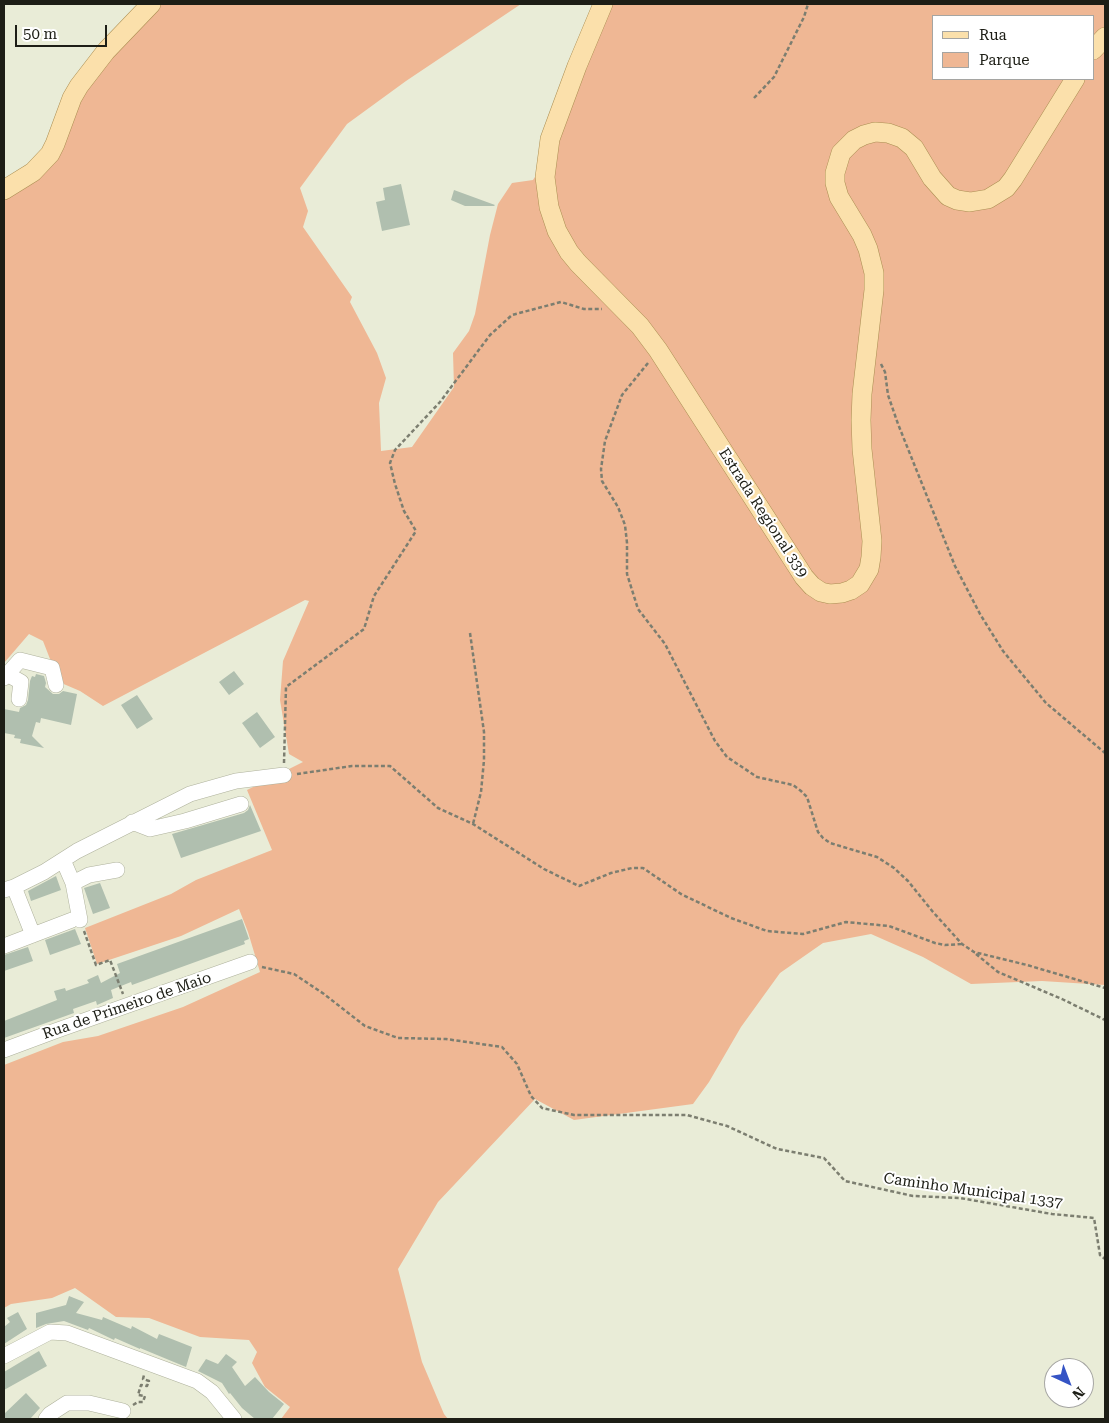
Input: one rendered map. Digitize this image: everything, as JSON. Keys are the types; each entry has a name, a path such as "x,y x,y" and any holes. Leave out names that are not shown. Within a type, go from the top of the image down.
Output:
{"main road":[{"path":"4,190 34,172 50,154 56,144 72,98 79,86 106,51 151,4"},
{"name":"Estrada Regional 339","path":"603,4 556,121 547,153 545,177 549,207 561,240 578,263 640,326 658,350 804,577 821,592 830,594 842,593 860,584 869,569 872,541 863,459 861,420 874,273 862,235 839,197 834,183 841,153 854,140 864,135 875,132 888,133 902,138 914,148 932,178 948,196 970,202 988,199 1001,192 1013,179 1074,80"},
{"path":"1094,49 1105,37"}],"street":[{"path":"19,700 21,682 5,676 20,660 52,668 56,685"},
{"path":"33,935 9,888 63,860 77,850 190,794 236,781 284,775"},
{"path":"132,822 150,829 185,821 240,804"},
{"path":"4,946 76,920 73,883 63,860"},
{"path":"73,883 89,875 116,870"},
{"name":"Rua de Primeiro de Maio","path":"4,1050 250,962"},
{"path":"4,1356 50,1332 67,1333 198,1381 212,1392 234,1419"},
{"path":"46,1419 50,1414 67,1403 89,1403 122,1411"}],"path":[{"path":"754,98 774,77 804,17 808,4"},
{"path":"624,308 584,309 561,302 512,315 490,335 440,402 395,450 390,462 395,484 404,511 416,531 374,596 364,629 286,687 284,775 352,766 390,766 438,808 473,824 544,869 579,886 611,873 632,868 643,868 681,894 731,918 767,932 803,934 846,922 889,926 945,945 962,944"},
{"path":"867,349 877,356 885,372 888,396 905,442 955,566 980,614 1003,651 1046,703 1105,753"},
{"path":"658,350 622,395 605,441 601,469 602,481 618,507 625,525 627,574 638,609 665,644 715,741 727,757 757,777 793,786 801,791 807,797 818,832 823,838 830,843 877,857 894,868 908,881 932,912 962,944 998,972 1062,999 1105,1020"},
{"path":"470,633 484,732 481,792 473,824"},
{"path":"76,920 96,965 110,960 127,1005"},
{"path":"974,952 1027,965 1105,988"},
{"name":"Caminho Municipal 1337","path":"250,962 267,969 294,974 366,1026 398,1038 446,1040 502,1047 517,1064 531,1096 542,1108 574,1114 686,1115 728,1126 777,1149 824,1158 845,1181 913,1196 960,1198 1052,1214 1094,1218 1100,1255 1105,1259"},
{"path":"138,1402 143,1402 145,1396 138,1395 141,1385 147,1386 149,1381 143,1379 148,1364"}],"green space":[{"path":"138,4 521,4 406,81 347,124 300,188 308,211 303,227 352,297 350,302 377,353 386,378 379,403 381,451 412,447 454,387 453,353 469,331 475,314 498,204 512,183 533,180 540,169 601,4 1105,4 1105,985 1042,981 971,984 923,957 871,934 823,943 780,973 741,1027 709,1082 693,1104 574,1120 535,1099 438,1202 398,1269 422,1362 444,1414 448,1419 281,1419 290,1407 265,1387 252,1363 257,1352 249,1340 200,1337 149,1318 116,1317 75,1288 52,1298 11,1304 4,1308 4,1065 63,1042 98,1036 183,1007 260,972 239,909 181,936 97,964 85,928 171,894 196,880 272,850 247,790 303,762 289,754 280,700 283,661 309,601 305,600 103,706 80,691 59,682 43,641 29,634 4,663 4,187 33,171 131,22"}],"building":[{"path":"401,184 410,225 382,231 376,202 385,200 383,188"},
{"path":"454,190 495,205 465,206 451,200"},
{"path":"234,671 244,684 229,695 219,682"},
{"path":"36,674 44,676 45,687 53,694 59,694 63,691 77,694 71,725 41,718 40,723 36,722 32,736 44,748 20,743 21,739 14,738 15,735 4,733 4,709 19,712 20,708 26,705 30,681 32,676 35,677"},
{"path":"137,695 153,719 137,729 121,705"},
{"path":"257,712 275,737 260,748 242,723"},
{"path":"250,805 261,831 181,858 172,834 244,813"},
{"path":"56,876 61,890 31,901 28,891"},
{"path":"100,883 110,908 93,914 84,888"},
{"path":"242,919 249,939 244,941 245,944 132,985 131,982 111,990 113,998 97,1005 96,1001 73,1009 74,1013 4,1038 4,1021 57,1000 54,991 65,988 66,991 89,983 87,980 98,975 101,983 120,973 117,964"},
{"path":"75,929 81,944 50,955 45,940"},
{"path":"28,947 33,961 4,971 4,955"},
{"path":"69,1296 84,1302 76,1313 102,1320 103,1317 131,1329 132,1326 157,1339 159,1334 192,1347 186,1367 115,1338 114,1340 89,1328 88,1330 64,1321 36,1328 36,1313 66,1305"},
{"path":"18,1312 27,1329 4,1344 4,1327 10,1322 7,1318"},
{"path":"39,1351 47,1366 4,1390 4,1372"},
{"path":"226,1354 237,1362 232,1367 245,1386 255,1377 284,1404 272,1419 255,1419 229,1394 222,1383 198,1371 206,1359 218,1364"},
{"path":"26,1393 40,1408 30,1419 4,1419 4,1414"}]}
